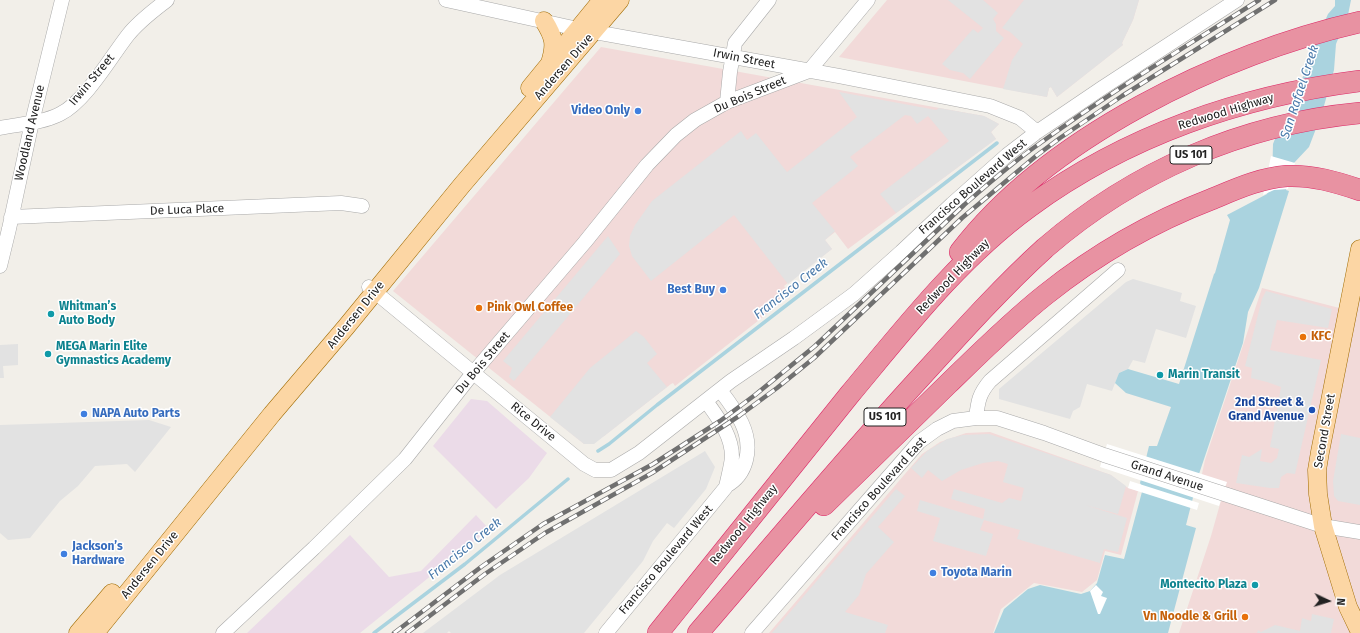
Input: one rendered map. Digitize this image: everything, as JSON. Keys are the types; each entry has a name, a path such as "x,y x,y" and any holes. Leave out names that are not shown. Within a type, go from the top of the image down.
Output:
{"highway":[{"path":"842,404 964,246 995,212 1025,185 1058,159 1098,132 1158,97 1231,64 1306,37 1356,23"},
{"name":"Redwood Highway","path":"658,633 842,404 924,305 954,273 990,239 1028,208 1048,193 1117,153 1180,125 1226,109 1299,91 1360,82"},
{"name":"US 101","path":"698,633 896,404 984,310 1044,250 1076,223 1120,193 1188,156 1236,138 1273,128 1308,120 1360,113"},
{"path":"734,591 975,358 1045,295 1086,266 1130,238 1174,215 1236,188 1269,179 1286,176 1298,176 1320,178 1360,190"}],"main road":[{"name":"Andersen Drive","path":"78,633 169,529 297,372 372,289 462,185 586,30 602,0"},
{"name":"Andersen Drive","path":"95,633 372,289 550,63 620,0"},
{"path":"544,21 554,41 554,51 550,63"},
{"name":"Second Street","path":"1360,249 1317,470 1318,494 1323,526 1348,607 1360,632"}],"street":[{"name":"Woodland Avenue","path":"0,266 32,122 62,0"},
{"name":"Irwin Street","path":"0,128 46,119 61,113 76,102 104,69 132,30 140,21 166,0"},
{"name":"Irwin Street","path":"446,0 586,30 732,56 990,106 1020,118 1037,132"},
{"path":"727,102 732,56 735,43 770,0"},
{"path":"808,71 868,0"},
{"name":"Francisco Boulevard West","path":"726,486 731,463 731,449 724,427 706,401 731,381 800,334 854,294 1007,155 1037,132 1237,0"},
{"name":"Du Bois Street","path":"223,633 314,548 405,459 473,373 575,254 647,165 676,134 695,120 727,102 808,71"},
{"name":"De Luca Place","path":"11,217 341,203 362,206"},
{"path":"976,418 978,401 983,390 990,381 1118,270"},
{"name":"Rice Drive","path":"372,289 590,468 601,471 611,470 626,462 706,401"},
{"name":"Francisco Boulevard West","path":"606,633 726,486 735,481 745,466 748,448 746,432 739,416 720,390"},
{"name":"Grand Avenue","path":"976,418 997,418 1018,424 1104,456 1323,526 1360,532"},
{"name":"Francisco Boulevard East","path":"752,633 919,442 937,429 953,421 976,418"}],"shaded area":[{"path":"887,0 1139,0 1133,20 1122,43 1123,45 1057,97 1051,87 1049,88 1047,97 839,57"},
{"path":"948,0 983,0 998,13 993,19 996,24 996,31 1004,38 970,79 963,73 950,70 942,64 973,29 978,33 983,28"},
{"path":"1024,0 1139,0 1133,20 1122,43 1123,45 1057,97 1051,87 1049,88 1047,97 1003,89 1012,60 1023,44 1010,32 1002,28"},
{"path":"601,47 984,116 999,124 991,132 996,139 848,249 835,232 825,240 832,249 784,286 791,295 675,386 673,383 671,384 604,436 584,444 393,291"},
{"path":"839,92 936,110 939,108 984,116 999,124 991,132 996,139 896,213 880,194 949,141 928,116 917,124 911,116 905,115 850,157 858,166 812,203 835,231 825,240 832,249 788,284 734,215 651,281 632,256 629,246 630,236 635,225 652,201 741,131 747,140 756,133 787,172 857,117"},
{"path":"608,236 620,254 514,381 509,377 512,368 503,361"},
{"path":"1360,265 1360,633 1179,633 1211,536 1222,497 1200,483 1205,460 1262,288 1351,311"},
{"path":"1133,279 1182,293 1180,301 1196,306 1186,338 1156,329 1145,363 1133,360 1128,369 1119,373 1112,391 1087,384 1080,407 1073,411 1070,419 999,399 999,389 1126,282"},
{"path":"1266,291 1332,309 1328,328 1277,320 1270,350 1321,360 1295,474 1287,473 1281,477 1279,488 1236,483 1242,455 1249,457 1262,449 1260,461 1271,463 1277,458 1279,449 1270,447 1281,387 1251,378 1252,368 1245,366 1262,299"},
{"path":"636,331 644,337 657,354 647,363 667,387 594,444 584,444 550,417 590,368"},
{"path":"18,344 18,365 3,366 4,378 0,378 0,345"},
{"path":"471,399 487,401 547,453 529,478 496,509 433,446"},
{"path":"149,420 171,427 135,472 127,464 95,466 78,486 60,501 30,538 8,540 0,533 0,425"},
{"path":"990,432 1111,475 1128,488 1138,491 1121,555 1105,551 1097,580 1082,592 1034,583 1001,609 993,633 769,633 922,454 940,442 966,433"},
{"path":"989,434 1111,475 1126,486 1118,514 1085,505 1127,518 1118,552 1104,549 1100,563 1017,539 1020,530 984,520 980,530 993,534 986,556 933,541 940,518 917,511 920,500 983,519 985,509 951,499 954,489 1002,503 1009,498 1021,501 1024,488 1003,482 1008,464 998,461 983,463 961,470 942,481 928,470 922,478 911,468 927,451 947,439 963,435"},
{"path":"1341,434 1360,438 1360,505 1338,501 1334,496 1333,481"},
{"path":"705,451 715,467 706,489 674,528 667,523 653,541 643,561 584,633 451,633 449,631 447,633 423,633 500,575"},
{"path":"896,489 905,496 878,527 894,542 866,574 859,595 845,612 888,625 885,633 772,633"},
{"path":"476,515 489,529 360,633 247,633 350,535 389,577 421,571"},
{"path":"1312,614 1334,619 1331,633 1257,633 1258,630 1261,632 1275,625 1300,631 1302,618 1311,621"}],"water":[{"name":"San Rafael Creek","path":"1335,0 1351,0 1348,15 1336,44 1334,70 1322,113 1309,147 1293,164 1286,190 1289,191 1259,288 1248,312 1243,343 1199,474 1186,525 1196,528 1168,633 994,633 1004,609 1028,589 1040,585 1081,594 1090,591 1097,583 1105,555 1124,559 1143,488 1140,483 1149,446 1157,446 1171,407 1126,393 1115,383 1119,373 1128,369 1179,384 1215,273 1230,220 1227,215 1267,194 1272,182 1273,144 1282,121 1289,112 1295,98 1316,41 1328,14 1335,6"}],"pier":[{"path":"1271,156 1295,163 1288,189 1274,190 1263,195"},
{"path":"1107,444 1227,482 1219,506 1100,467"},
{"path":"1130,481 1199,503 1197,510 1128,488"},
{"path":"1096,585 1103,592 1101,596 1107,598 1100,614 1098,614 1090,591"}],"waterway":[{"name":"Francisco Creek","path":"598,451 997,143"},
{"name":"Francisco Creek","path":"374,633 465,564 568,479"}],"railway":[{"path":"394,633 481,567 543,524 653,464 720,421 755,395 815,346 964,205 1020,158 1120,88 1259,0"},
{"path":"407,633 485,574 545,533 652,473 739,416 814,358 962,218 1036,156 1122,96 1275,0"}],"place":[{"name":"Video Only","path":"638,111"},
{"name":"Best Buy","path":"723,290"},
{"name":"Pink Owl Coffee","path":"479,308"},
{"name":"Whitman’s Auto Body","path":"51,314"},
{"name":"KFC","path":"1303,337"},
{"name":"MEGA Marin Elite Gymnastics Academy","path":"48,354"},
{"name":"Marin Transit","path":"1160,375"},
{"name":"2nd Street & Grand Avenue","path":"1312,410"},
{"name":"NAPA Auto Parts","path":"84,414"},
{"name":"Jackson’s Hardware","path":"64,554"},
{"name":"Toyota Marin","path":"933,573"},
{"name":"Montecito Plaza","path":"1255,585"},
{"name":"Vn Noodle & Grill","path":"1245,617"}]}
